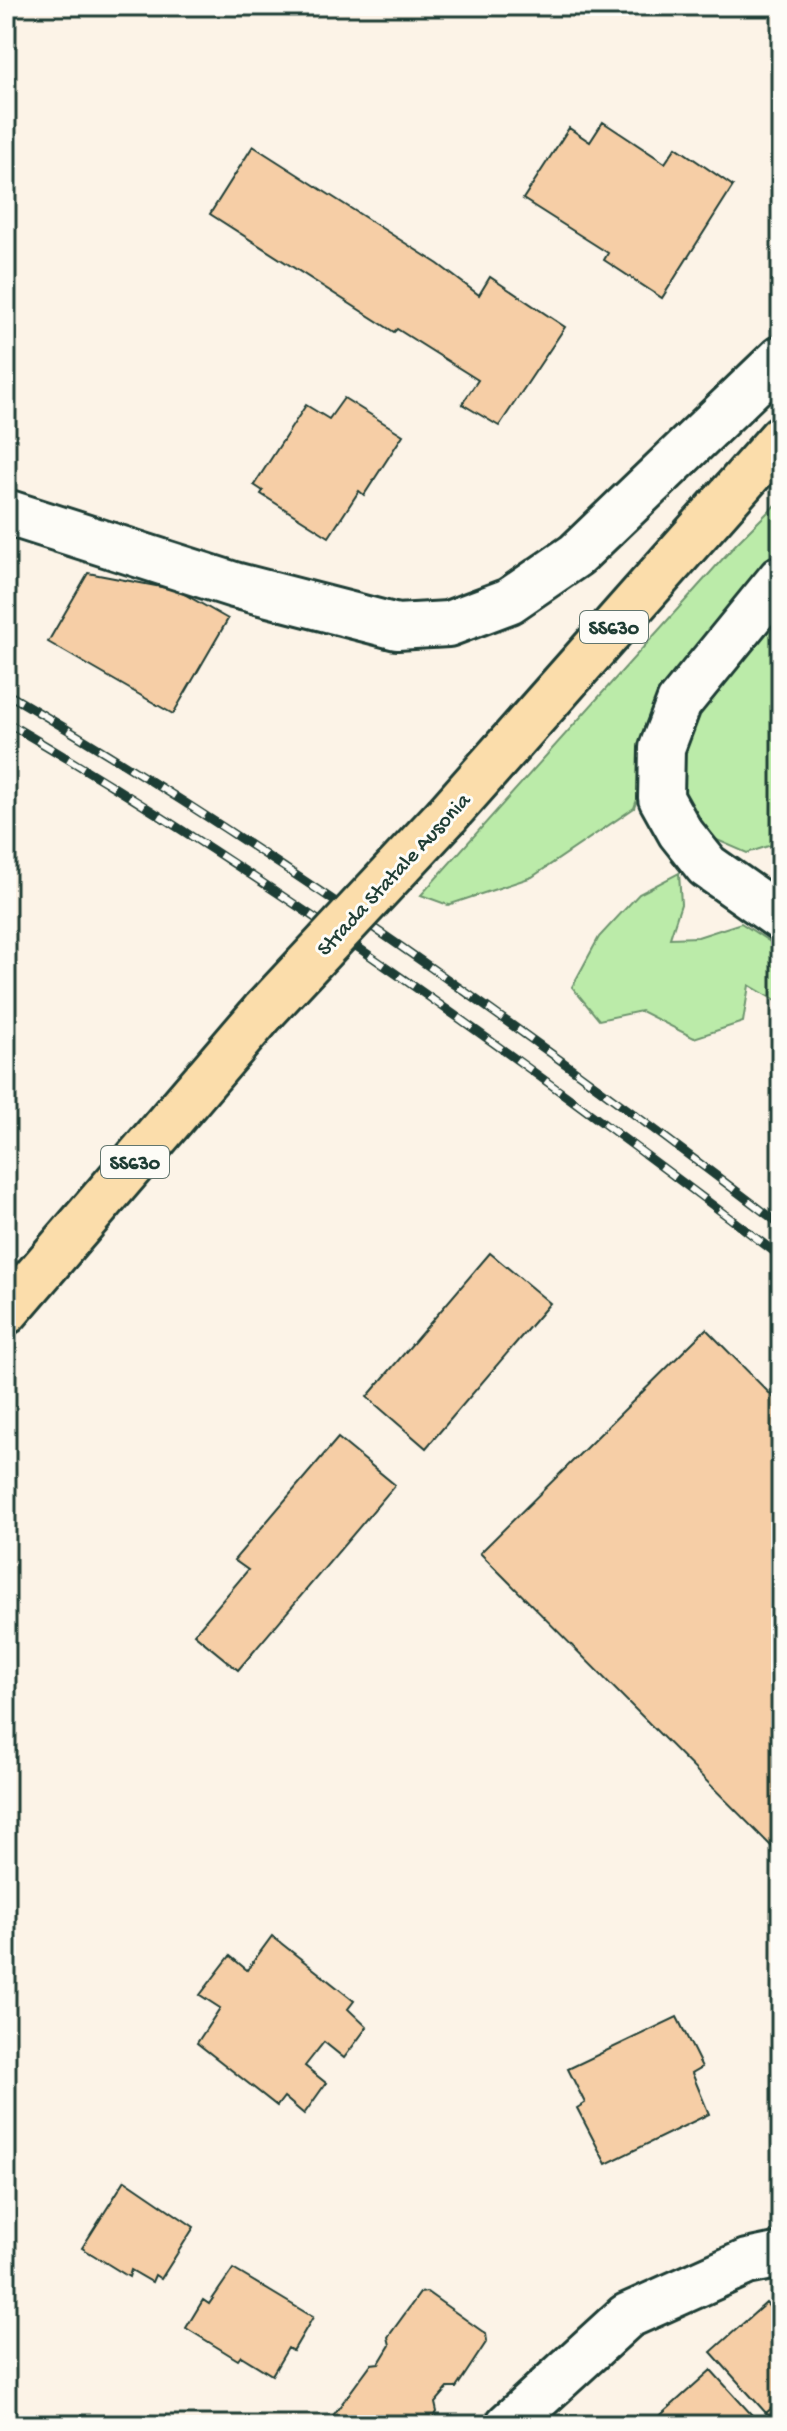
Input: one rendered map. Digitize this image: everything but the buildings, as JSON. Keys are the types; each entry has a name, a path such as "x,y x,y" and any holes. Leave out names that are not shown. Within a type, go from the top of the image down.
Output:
{"main road":[{"name":"Strada Statale Ausonia","path":"6,1312 264,1011 447,815 781,438"}],"street":[{"path":"6,512 234,585 397,627 448,624 509,601 576,555 781,358"},
{"path":"781,578 679,703 662,748 661,798 680,832 707,866 781,918"},
{"path":"508,2425 627,2316 747,2262 781,2255"}],"green space":[{"path":"781,499 781,558 648,768 634,808 532,877 448,905 421,895 736,544"},
{"path":"781,604 781,842 747,853 717,840 675,800 690,704"},
{"path":"679,873 681,904 670,938 698,937 741,923 781,949 781,1004 749,985 743,1022 694,1038 641,1011 599,1020 572,987 599,937 639,894"}],"railway":[{"path":"6,693 206,816 401,947 593,1084 781,1225"},
{"path":"6,722 107,783 304,911 498,1046 781,1257"}]}
